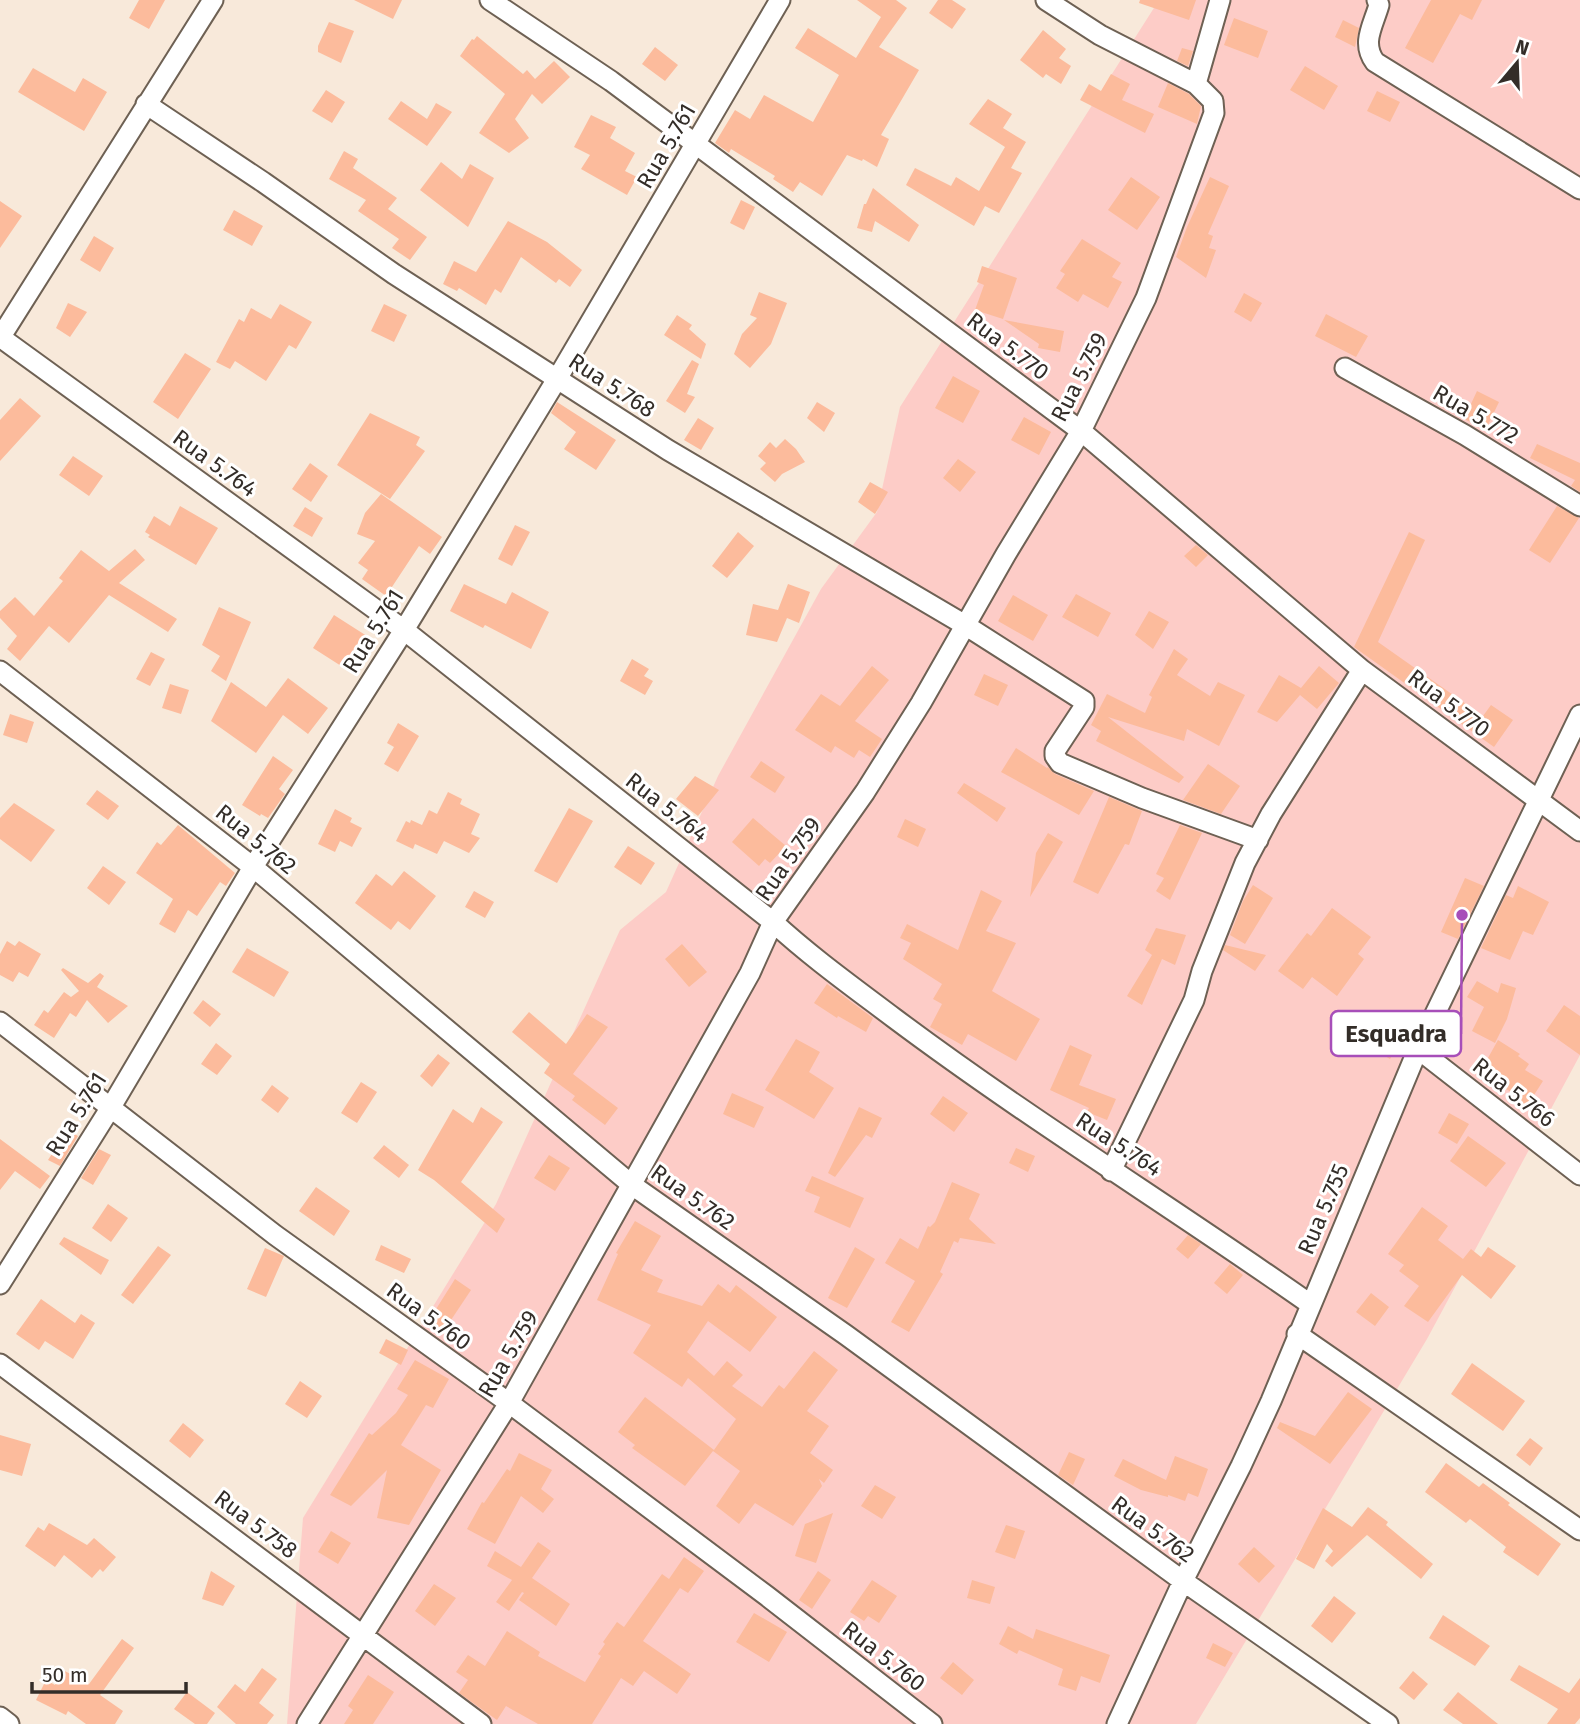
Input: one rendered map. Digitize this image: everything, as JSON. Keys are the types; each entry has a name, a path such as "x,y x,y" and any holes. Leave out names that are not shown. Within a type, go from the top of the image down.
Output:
{"street":[{"path":"0,338 213,0"},
{"name":"Rua 5.770","path":"490,0 611,81 1081,431 1362,670 1580,831"},
{"name":"Rua 5.761","path":"0,1284 111,1107 253,867 404,630 557,379 780,0"},
{"path":"1046,0 1100,35 1196,84 1220,0"},
{"path":"1377,0 1379,5 1367,46 1368,53 1375,62 1580,189"},
{"name":"Rua 5.759","path":"307,1724 509,1403 750,973 773,922 865,792 921,703 1081,431 1146,298 1203,148 1214,113 1213,102 1196,84"},
{"name":"Rua 5.768","path":"146,104 394,274 668,450 965,625 1064,687 1085,704 1055,751 1060,763 1142,798 1258,840"},
{"name":"Rua 5.764","path":"0,338 404,630 773,922 803,949 956,1064 1310,1304"},
{"name":"Rua 5.772","path":"1345,368 1465,435 1580,506"},
{"path":"1111,1171 1194,1000 1202,971 1245,863 1270,814 1362,670"},
{"name":"Rua 5.762","path":"0,671 253,867 632,1185 846,1335 1183,1581 1388,1724"},
{"name":"Rua 5.755","path":"1117,1724 1183,1581 1241,1466 1418,1049 1580,715"},
{"name":"Rua 5.760","path":"0,1021 275,1235 509,1403 767,1596 932,1724"},
{"name":"Rua 5.766","path":"1418,1049 1580,1175"},
{"path":"1297,1334 1580,1530"},
{"name":"Rua 5.758","path":"0,1364 481,1724"},
{"path":"0,1717 9,1724"}],"shaded area":[{"path":"1159,0 1580,0 1580,1055 1427,1339 1196,1724 287,1724 303,1518 496,1204 620,930 666,892 718,776 821,589 877,512 900,407"}],"building":[{"path":"139,0 165,0 149,29 129,18"},
{"path":"354,0 402,0 393,19"},
{"path":"857,0 896,0 907,8 879,47 919,70 881,135 889,139 877,167 863,159 862,161 847,155 822,196 800,182 793,192 773,179 775,176 731,149 729,153 715,143 735,110 750,119 764,95 813,122 839,75 795,48 808,28 856,58 881,17"},
{"path":"938,0 952,0 966,9 952,29 929,13"},
{"path":"1140,0 1196,0 1189,20 1139,3"},
{"path":"1431,0 1482,0 1472,20 1460,14 1433,63 1405,48"},
{"path":"1234,18 1268,31 1258,58 1224,45"},
{"path":"1343,20 1359,28 1355,47 1335,37"},
{"path":"329,22 354,31 341,63 318,52"},
{"path":"1043,30 1066,49 1059,58 1071,66 1061,84 1046,74 1043,78 1020,60"},
{"path":"477,36 523,74 527,70 535,79 554,61 570,77 542,104 532,94 515,119 529,138 509,153 479,133 505,94 460,56"},
{"path":"655,47 678,65 665,81 642,64"},
{"path":"1182,48 1193,51 1188,66 1177,61"},
{"path":"1305,66 1338,86 1324,110 1290,90"},
{"path":"33,68 75,92 83,78 107,92 84,131 18,92"},
{"path":"1111,74 1130,84 1122,100 1154,114 1145,133 1080,100 1089,84 1101,91"},
{"path":"1168,83 1189,94 1201,106 1197,124 1158,107"},
{"path":"326,90 345,102 332,123 312,111"},
{"path":"1377,91 1400,102 1390,122 1367,111"},
{"path":"988,99 1012,114 1003,128 1026,142 1011,168 1022,173 999,213 985,206 974,226 906,185 915,168 951,186 956,177 979,191 1005,147 969,124"},
{"path":"401,101 427,119 436,103 452,112 427,146 388,119"},
{"path":"591,115 616,127 610,138 635,153 625,171 637,177 627,195 581,169 590,155 574,147"},
{"path":"344,151 358,159 353,168 397,198 388,209 427,237 410,260 392,248 399,239 358,211 366,200 329,179"},
{"path":"441,162 462,179 470,164 494,178 468,227 420,190"},
{"path":"1131,177 1160,197 1137,230 1108,210"},
{"path":"1210,177 1229,186 1208,234 1213,236 1209,248 1216,250 1206,278 1176,257"},
{"path":"873,188 919,225 909,242 875,221 872,232 857,228 864,204"},
{"path":"741,200 755,207 744,230 730,223"},
{"path":"0,201 22,216 0,248"},
{"path":"234,210 263,226 252,246 223,230"},
{"path":"508,221 547,242 582,270 570,287 559,279 556,283 521,257 501,293 495,289 486,305 459,288 457,291 443,284 454,261 476,272"},
{"path":"94,236 114,248 100,272 80,260"},
{"path":"1082,239 1121,263 1112,277 1122,282 1108,308 1083,294 1078,302 1056,288 1065,274 1060,271"},
{"path":"982,266 1017,278 1003,319 975,310 984,285 977,282"},
{"path":"759,292 787,303 771,344 750,368 734,354 742,334 757,318 750,315"},
{"path":"1244,293 1262,303 1251,322 1234,312"},
{"path":"68,303 87,312 70,337 56,328"},
{"path":"280,304 312,322 296,349 289,345 266,381 235,361 230,369 216,362 239,319 244,322 251,308 271,319"},
{"path":"384,304 407,315 394,342 371,331"},
{"path":"1326,314 1368,336 1356,357 1315,336"},
{"path":"677,315 692,325 689,329 706,344 701,359 664,335"},
{"path":"1004,320 1064,331 1060,352 1038,348 1039,344"},
{"path":"185,353 211,369 178,419 153,402"},
{"path":"692,360 699,364 687,394 695,397 685,413 666,401"},
{"path":"953,376 980,391 963,423 935,408"},
{"path":"1477,391 1499,402 1486,429 1464,419"},
{"path":"20,398 41,416 0,461 0,420"},
{"path":"557,402 616,440 596,470 564,449 576,432 551,413"},
{"path":"817,402 835,413 824,432 807,418"},
{"path":"370,413 420,437 416,445 425,451 390,499 337,465"},
{"path":"1024,417 1051,432 1039,455 1011,440"},
{"path":"698,418 714,428 701,450 684,440"},
{"path":"785,439 805,462 782,474 775,482 760,469 766,463 758,456 770,442 776,448"},
{"path":"1537,444 1580,463 1580,492 1571,486 1575,480 1530,458"},
{"path":"73,456 103,476 89,496 59,475"},
{"path":"958,459 976,472 960,492 943,478"},
{"path":"310,463 328,476 311,502 292,489"},
{"path":"870,482 888,492 875,514 858,502"},
{"path":"381,494 442,537 430,554 419,546 386,596 362,579 368,570 358,563 375,541 357,534 365,513"},
{"path":"180,506 218,528 196,565 148,537 150,535 145,532 154,516 170,526"},
{"path":"1557,506 1579,518 1550,563 1529,550"},
{"path":"305,507 323,518 312,537 293,526"},
{"path":"515,525 530,532 512,566 498,559"},
{"path":"738,532 754,546 727,578 712,566"},
{"path":"1409,532 1425,540 1378,642 1483,716 1491,705 1513,720 1494,747 1354,647"},
{"path":"1196,545 1208,555 1196,567 1184,556"},
{"path":"135,549 145,560 119,583 177,619 168,632 109,595 69,643 49,626 20,661 7,649 17,636 0,618 0,611 15,597 34,616 63,581 59,578 81,550 109,571"},
{"path":"464,584 506,604 512,592 549,612 531,649 485,625 483,628 450,611"},
{"path":"788,584 810,592 799,623 787,618 777,642 746,635 753,604 778,610"},
{"path":"1076,594 1111,613 1098,637 1062,617"},
{"path":"1013,595 1048,615 1033,641 998,621"},
{"path":"219,607 251,622 226,681 211,671 220,656 202,645"},
{"path":"1149,611 1169,622 1153,649 1135,635"},
{"path":"334,615 370,638 349,671 313,648"},
{"path":"1174,649 1188,659 1177,675 1210,696 1218,682 1245,695 1219,746 1187,729 1184,741 1108,717 1184,777 1179,783 1096,741 1101,731 1091,725 1107,694 1145,713 1152,697 1149,695"},
{"path":"151,652 165,659 150,686 136,679"},
{"path":"632,659 649,669 644,676 653,681 645,695 620,681"},
{"path":"872,666 889,680 855,721 882,739 870,757 859,750 854,758 835,746 831,753 795,730 821,694 840,706"},
{"path":"1319,666 1339,683 1317,709 1300,695 1277,722 1257,712 1279,675 1301,688"},
{"path":"984,674 1008,685 998,706 974,695"},
{"path":"288,678 328,708 308,734 283,715 256,753 211,721 231,682 266,707"},
{"path":"170,684 189,690 181,714 162,708"},
{"path":"10,714 34,722 27,743 3,735"},
{"path":"398,723 419,736 398,772 384,764 394,747 387,743"},
{"path":"1016,748 1055,774 1094,791 1079,815 1001,772"},
{"path":"273,756 293,770 279,789 285,794 268,818 242,805"},
{"path":"761,761 785,777 775,793 750,777"},
{"path":"1208,764 1240,786 1221,814 1183,800"},
{"path":"695,776 719,790 698,816 676,799"},
{"path":"964,783 1006,808 997,822 957,793"},
{"path":"97,790 119,806 108,820 86,804"},
{"path":"448,792 462,799 460,804 480,814 471,834 480,838 469,853 444,841 437,854 415,844 413,849 396,841 406,821 410,823 411,820 422,825 429,810 437,814"},
{"path":"1109,797 1142,811 1129,845 1125,844 1098,894 1073,882"},
{"path":"14,803 55,830 31,862 0,839 0,818"},
{"path":"569,808 593,821 557,883 534,871"},
{"path":"335,809 352,818 350,822 362,828 352,847 340,841 335,852 318,844"},
{"path":"753,818 786,846 770,863 765,859 759,866 732,842"},
{"path":"905,819 926,829 918,847 897,837"},
{"path":"178,825 235,873 226,886 220,882 197,916 188,910 175,933 159,924 173,899 136,873 157,842 161,845"},
{"path":"1180,825 1202,833 1170,900 1156,891 1164,878 1156,874"},
{"path":"1048,833 1063,842 1030,897 1036,853"},
{"path":"628,846 655,863 641,885 614,867"},
{"path":"103,866 126,882 109,905 87,888"},
{"path":"404,871 436,896 410,930 398,921 391,930 355,903 376,874 392,886"},
{"path":"1465,878 1484,886 1458,939 1441,932"},
{"path":"1253,885 1273,898 1245,944 1230,935 1243,901"},
{"path":"1518,886 1549,902 1533,935 1523,931 1510,960 1481,948 1506,895 1513,898"},
{"path":"981,890 1002,901 986,931 1016,943 992,991 1040,1019 1016,1061 968,1034 962,1045 930,1027 942,1004 933,999 942,984 903,959 911,943 900,938 907,924 958,950"},
{"path":"474,891 494,902 485,918 465,907"},
{"path":"1332,908 1371,937 1358,954 1364,959 1337,996 1312,977 1303,989 1278,971 1307,933 1311,936"},
{"path":"1156,928 1186,935 1175,965 1162,959 1142,1005 1127,996 1152,955 1145,950"},
{"path":"7,941 15,946 19,941 41,954 28,977 19,972 13,982 0,975 0,954"},
{"path":"682,944 707,972 689,987 665,959"},
{"path":"1225,945 1266,955 1255,971 1223,950"},
{"path":"247,948 289,972 274,997 232,972"},
{"path":"63,968 88,983 100,973 104,976 97,987 128,1006 108,1023 87,1000 76,1017 70,1013 54,1038 34,1025 44,1010 48,1013 64,992 71,997 79,991 61,970"},
{"path":"1477,981 1498,993 1501,983 1516,988 1507,1019 1495,1043 1472,1031 1484,1007 1467,997"},
{"path":"827,984 873,1018 866,1032 814,1003"},
{"path":"203,1000 221,1014 210,1027 193,1013"},
{"path":"1564,1005 1580,1016 1580,1055 1546,1031"},
{"path":"1376,1011 1407,1029 1390,1059 1359,1041"},
{"path":"529,1012 566,1044 587,1014 608,1027 573,1074 618,1108 605,1125 572,1100 575,1096 544,1073 550,1064 512,1032"},
{"path":"796,1039 820,1052 809,1072 834,1088 814,1119 765,1090"},
{"path":"1498,1040 1520,1054 1518,1056 1529,1064 1525,1070 1543,1081 1525,1109 1509,1099 1513,1093 1479,1074"},
{"path":"216,1043 232,1056 217,1075 201,1064"},
{"path":"1070,1045 1092,1055 1079,1085 1116,1099 1107,1120 1087,1112 1089,1108 1050,1090"},
{"path":"438,1054 450,1063 432,1087 420,1076"},
{"path":"361,1082 377,1092 357,1123 341,1113"},
{"path":"272,1085 289,1098 278,1113 261,1100"},
{"path":"732,1093 764,1107 754,1128 723,1114"},
{"path":"943,1096 968,1113 954,1132 930,1114"},
{"path":"481,1107 503,1122 461,1182 505,1219 497,1233 434,1180 418,1170 453,1109 473,1123"},
{"path":"859,1107 882,1118 872,1138 866,1135 835,1177 828,1173"},
{"path":"1449,1113 1469,1124 1457,1144 1438,1133"},
{"path":"67,1130 78,1136 60,1166 48,1160"},
{"path":"1468,1136 1506,1163 1486,1187 1450,1161"},
{"path":"0,1139 50,1176 40,1189 15,1171 0,1190"},
{"path":"384,1145 409,1165 399,1178 373,1158"},
{"path":"1016,1148 1035,1156 1028,1172 1009,1163"},
{"path":"99,1149 111,1155 93,1185 81,1178"},
{"path":"549,1155 570,1168 555,1191 534,1178"},
{"path":"812,1176 864,1198 850,1228 814,1212 820,1197 805,1191"},
{"path":"952,1182 980,1194 969,1219 996,1244 960,1238 958,1243 954,1241 940,1272 943,1274 909,1332 891,1322 915,1281 885,1263 900,1238 918,1249 928,1226 935,1222"},
{"path":"316,1187 350,1211 334,1236 299,1211"},
{"path":"108,1204 128,1218 111,1242 92,1228"},
{"path":"1422,1207 1448,1226 1438,1240 1463,1259 1471,1249 1481,1257 1488,1247 1516,1266 1491,1299 1462,1275 1428,1322 1404,1306 1419,1286 1399,1271 1404,1265 1388,1254"},
{"path":"635,1221 661,1236 641,1270 663,1280 657,1292 702,1306 718,1284 730,1293 736,1285 777,1317 750,1352 708,1321 687,1352 714,1376 727,1361 743,1375 732,1386 762,1407 779,1385 784,1389 814,1351 838,1370 807,1411 829,1426 810,1453 833,1470 824,1483 819,1479 822,1486 793,1526 755,1503 739,1524 716,1506 740,1471 713,1451 685,1486 632,1448 635,1445 618,1432 645,1397 714,1450 736,1419 688,1378 682,1387 633,1353 651,1325 597,1300 618,1254 616,1253"},
{"path":"1188,1235 1201,1244 1188,1259 1176,1249"},
{"path":"64,1237 109,1260 101,1275 59,1244"},
{"path":"381,1245 411,1259 404,1273 375,1260"},
{"path":"158,1246 171,1255 133,1304 121,1295"},
{"path":"855,1247 875,1259 847,1308 828,1298"},
{"path":"265,1248 284,1256 266,1297 247,1289"},
{"path":"1230,1264 1243,1275 1227,1294 1214,1283"},
{"path":"455,1279 471,1290 441,1335 426,1325"},
{"path":"1371,1293 1389,1307 1375,1326 1356,1312"},
{"path":"41,1299 75,1323 81,1314 95,1323 73,1359 45,1341 39,1350 16,1334"},
{"path":"386,1339 408,1350 401,1365 379,1353"},
{"path":"415,1360 449,1379 433,1408 426,1405 401,1445 441,1470 409,1525 377,1518 387,1470 351,1506 330,1495 369,1433 372,1435 396,1413 408,1395 397,1389"},
{"path":"1472,1363 1525,1401 1503,1431 1451,1394"},
{"path":"300,1381 322,1396 307,1418 285,1404"},
{"path":"1348,1392 1372,1409 1330,1464 1277,1428 1280,1422 1315,1436"},
{"path":"183,1423 204,1440 190,1458 169,1441"},
{"path":"0,1435 31,1444 22,1476 0,1470"},
{"path":"1530,1438 1543,1448 1530,1466 1516,1455"},
{"path":"1069,1452 1085,1459 1073,1485 1058,1475"},
{"path":"519,1453 552,1470 541,1489 554,1499 543,1513 521,1496 495,1544 467,1529 482,1502 484,1503 507,1469 510,1471"},
{"path":"1175,1456 1208,1469 1198,1497 1188,1493 1185,1501 1168,1497 1141,1490 1114,1476 1123,1459 1166,1480"},
{"path":"1446,1463 1479,1487 1483,1483 1561,1544 1538,1576 1503,1552 1506,1547 1470,1519 1466,1523 1425,1492"},
{"path":"875,1485 896,1497 882,1519 861,1506"},
{"path":"1368,1507 1433,1564 1421,1579 1367,1535 1332,1567 1325,1561 1333,1551 1327,1544 1314,1569 1296,1559 1323,1508 1352,1527"},
{"path":"833,1513 816,1563 795,1556 805,1524"},
{"path":"49,1523 87,1545 94,1538 116,1557 103,1572 100,1569 92,1578 64,1555 55,1567 25,1546 38,1527 44,1531"},
{"path":"1006,1525 1025,1531 1015,1559 995,1552"},
{"path":"331,1531 351,1543 338,1564 318,1552"},
{"path":"538,1542 551,1551 532,1578 570,1604 556,1626 519,1600 524,1593 522,1592 509,1611 496,1602 512,1580 487,1566 495,1551 521,1567"},
{"path":"1254,1547 1275,1566 1259,1583 1238,1564"},
{"path":"684,1557 704,1571 688,1593 680,1588 643,1641 691,1674 677,1694 644,1671 633,1686 621,1678 592,1724 538,1724 506,1706 497,1720 459,1693 468,1680 456,1672 468,1655 485,1666 507,1631 540,1652 538,1656 585,1682 601,1656 598,1654 605,1644 603,1642 617,1622 624,1627 662,1574 669,1579"},
{"path":"211,1571 235,1586 223,1606 202,1599"},
{"path":"818,1571 831,1580 812,1609 799,1600"},
{"path":"872,1580 897,1596 879,1623 868,1616 864,1621 850,1612"},
{"path":"972,1580 995,1587 990,1604 967,1598"},
{"path":"434,1584 456,1598 435,1626 415,1611"},
{"path":"1334,1596 1356,1613 1332,1643 1311,1626"},
{"path":"754,1613 787,1632 769,1662 736,1642"},
{"path":"1443,1615 1490,1646 1475,1666 1429,1638"},
{"path":"1008,1626 1033,1639 1036,1629 1110,1655 1100,1683 1081,1676 1076,1691 1058,1685 1063,1669 1019,1650 1017,1654 999,1644"},
{"path":"122,1639 134,1648 100,1695 123,1711 115,1724 86,1724 68,1711 66,1715 36,1700 46,1680 55,1685 63,1670 89,1684"},
{"path":"1213,1643 1233,1653 1225,1667 1206,1658"},
{"path":"953,1662 974,1680 962,1695 940,1678"},
{"path":"1519,1665 1569,1693 1580,1678 1580,1718 1575,1724 1547,1724 1558,1709 1510,1680"},
{"path":"262,1668 277,1679 259,1703 274,1715 267,1724 236,1724 217,1707 235,1684 245,1692"},
{"path":"1413,1671 1428,1684 1414,1700 1399,1688"},
{"path":"368,1675 394,1692 373,1724 344,1724 353,1710 348,1706"},
{"path":"187,1692 215,1713 207,1724 195,1724 174,1709"},
{"path":"1458,1692 1498,1724 1463,1724 1443,1710"}],"place":[{"name":"Esquadra","path":"1462,915"}]}
